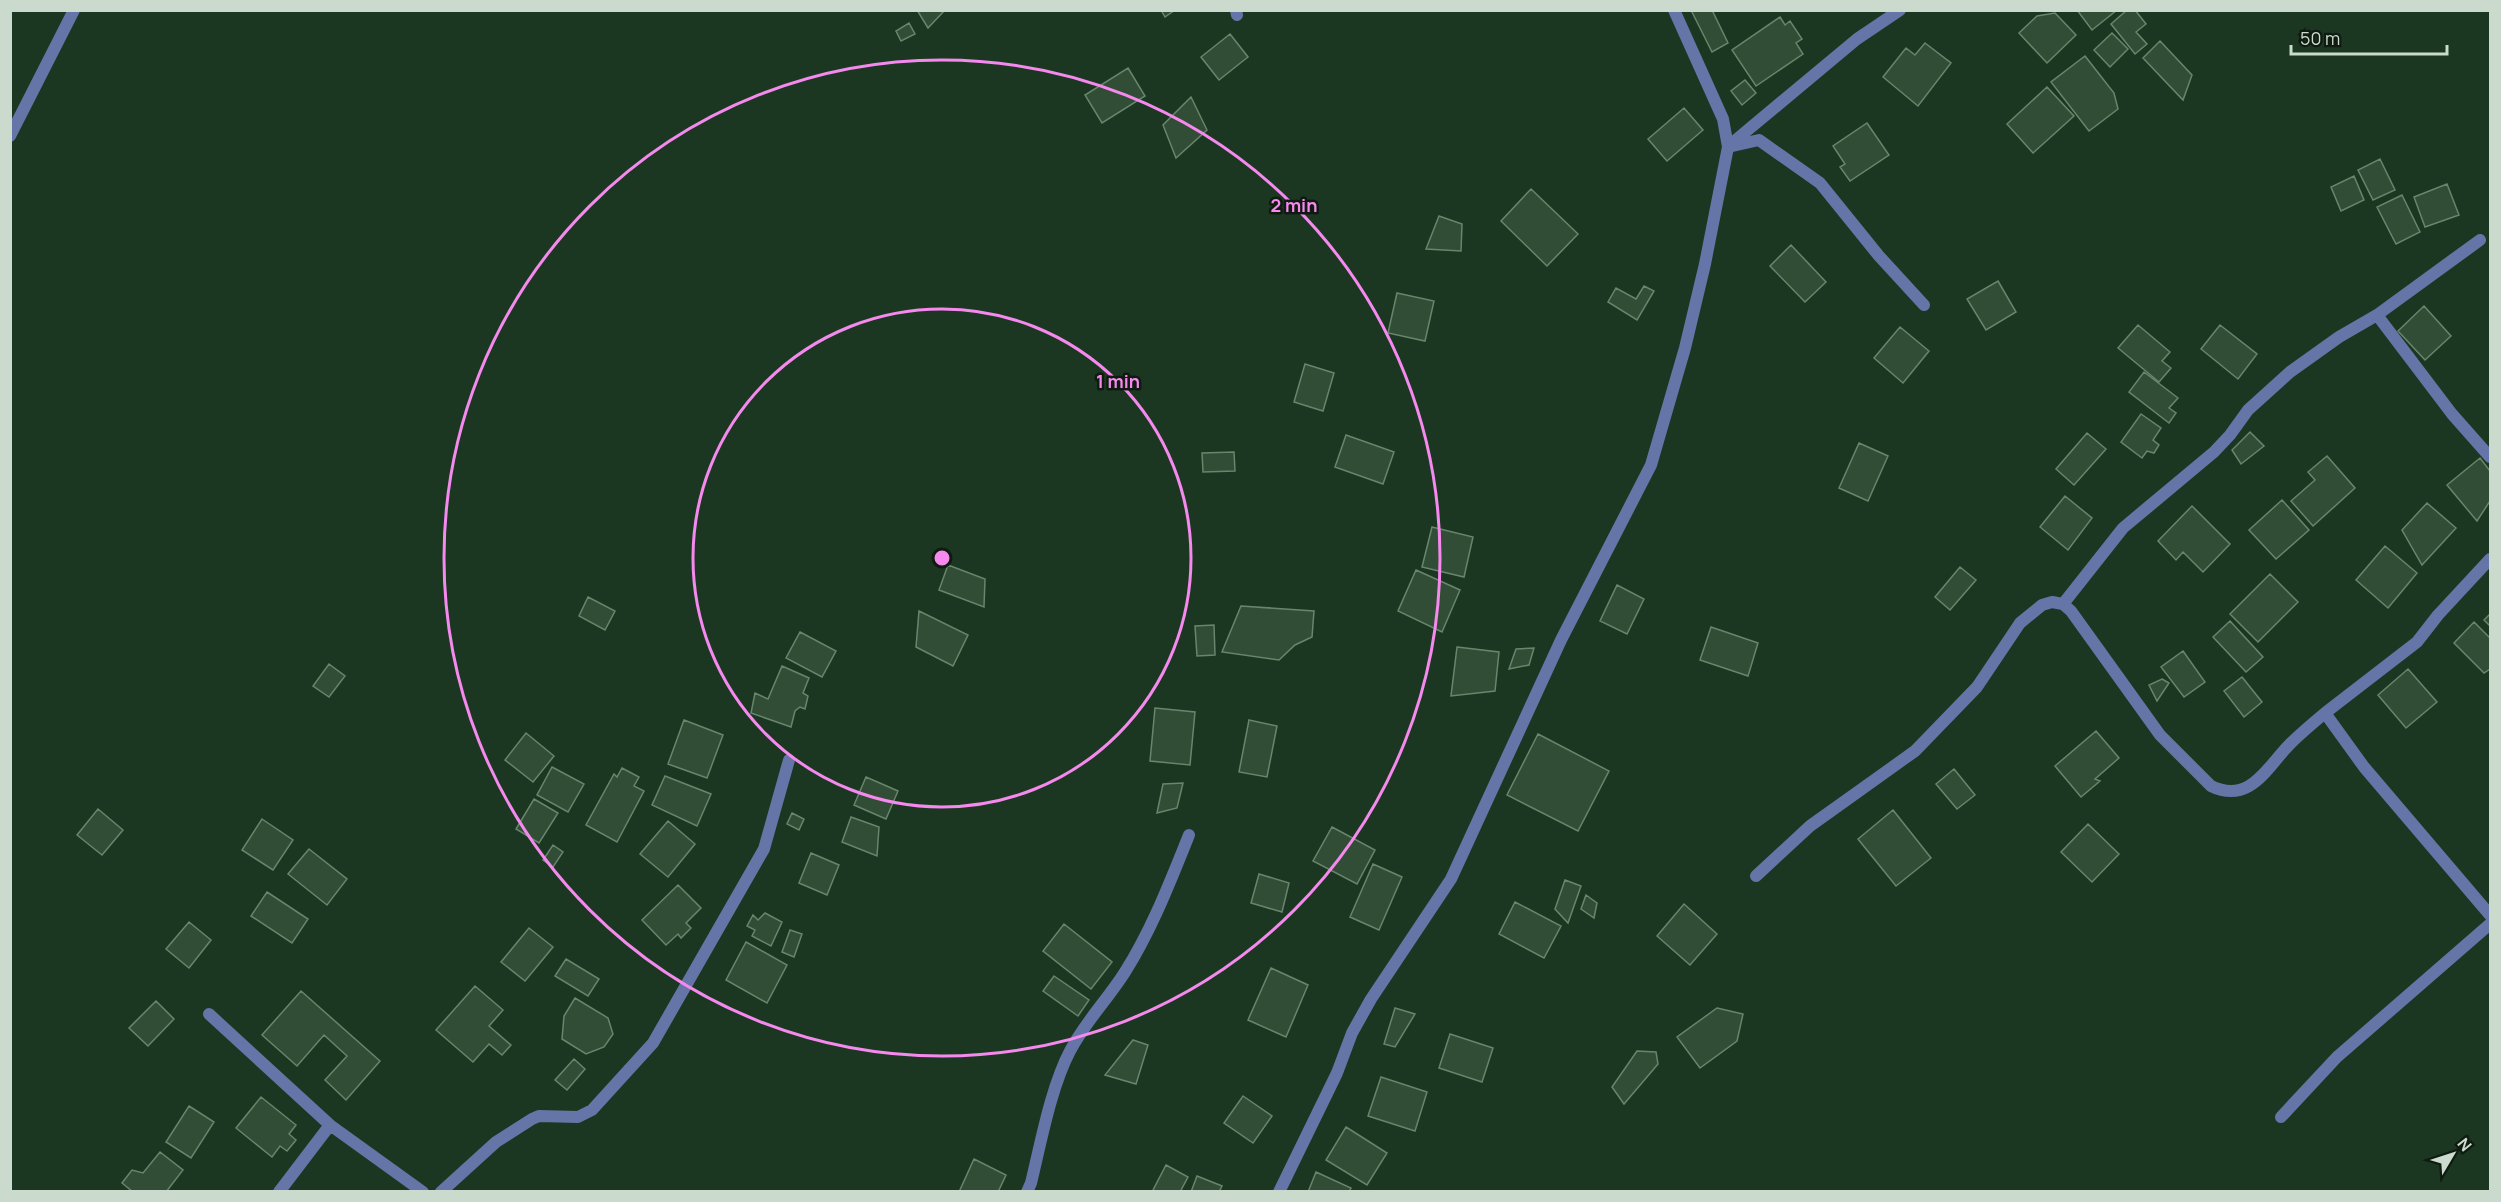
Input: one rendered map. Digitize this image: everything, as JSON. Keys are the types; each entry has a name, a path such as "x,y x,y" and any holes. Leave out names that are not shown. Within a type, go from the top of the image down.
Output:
{"street":[{"path":"10,136 74,10"},
{"path":"1279,1191 1332,1083 1352,1033 1371,999 1451,879 1561,640 1651,465 1705,264 1728,147 1723,119 1674,10"},
{"path":"1728,147 1857,39 1900,10"},
{"path":"1728,147 1759,140 1820,183 1879,256 1924,305"},
{"path":"2063,604 2123,528 2214,452 2248,410 2290,372 2339,337 2377,315 2480,240"},
{"path":"2377,315 2452,414 2490,458"},
{"path":"1756,876 1810,826 1915,751 1977,687 2020,623 2042,605 2052,602 2063,604 2086,631 2160,735 2211,786 2222,792 2233,792 2253,784 2290,743 2325,712 2417,642 2438,615 2490,559"},
{"path":"2325,712 2393,803 2490,915"},
{"path":"441,1191 496,1142 532,1119 539,1116 578,1117 592,1110 653,1043 764,849 789,760"},
{"path":"1027,1191 1061,1070 1087,1022 1125,973 1157,912 1189,835"},
{"path":"2282,1117 2337,1057 2490,924"},
{"path":"209,1014 330,1125 423,1191"},
{"path":"279,1191 330,1125"}],"building":[{"path":"917,10 945,10 928,28"},
{"path":"1161,10 1175,10 1165,17"},
{"path":"1691,10 1712,10 1728,43 1712,52"},
{"path":"2077,10 2117,10 2092,30"},
{"path":"2127,10 2135,10 2146,24 2136,32 2147,44 2135,54 2111,24"},
{"path":"2055,13 2076,35 2047,63 2019,33 2037,16"},
{"path":"1780,17 1785,25 1790,21 1802,39 1796,43 1803,54 1756,86 1732,50"},
{"path":"909,23 915,34 901,41 896,31"},
{"path":"2112,33 2128,49 2110,67 2094,50"},
{"path":"1230,34 1248,57 1219,80 1201,57"},
{"path":"2160,41 2192,75 2183,100 2143,58"},
{"path":"1925,43 1951,63 1918,106 1883,77 1906,48 1915,55"},
{"path":"2085,56 2114,93 2118,109 2089,131 2051,82"},
{"path":"1128,68 1145,96 1102,123 1085,95"},
{"path":"1745,80 1756,93 1742,105 1731,91"},
{"path":"2047,87 2074,116 2033,153 2007,124"},
{"path":"1191,97 1207,130 1176,158 1163,125"},
{"path":"1684,108 1703,130 1667,161 1648,139"},
{"path":"1867,123 1889,155 1850,181 1840,167 1845,164 1833,146"},
{"path":"2380,159 2395,190 2373,200 2358,170"},
{"path":"2354,176 2364,200 2341,211 2331,187"},
{"path":"2447,184 2459,215 2425,227 2414,197"},
{"path":"1531,189 1578,234 1547,266 1501,221"},
{"path":"2402,195 2420,232 2396,244 2377,207"},
{"path":"1439,216 1462,224 1461,251 1426,249"},
{"path":"1791,245 1826,282 1805,302 1770,266"},
{"path":"1998,281 2016,312 1986,330 1967,299"},
{"path":"1644,286 1654,291 1637,320 1608,302 1616,288 1636,299"},
{"path":"1397,293 1434,301 1425,341 1388,333"},
{"path":"2424,306 2451,336 2425,360 2398,331"},
{"path":"2138,325 2170,352 2162,361 2171,368 2159,382 2118,348"},
{"path":"2220,325 2257,354 2238,379 2201,349"},
{"path":"1900,327 1929,351 1903,383 1874,358"},
{"path":"1305,364 1334,373 1323,411 1294,402"},
{"path":"2144,372 2178,398 2169,408 2176,413 2169,423 2129,392"},
{"path":"2141,414 2161,428 2153,440 2159,445 2154,453 2147,451 2142,458 2121,442"},
{"path":"2250,432 2264,446 2241,464 2232,450"},
{"path":"2087,433 2106,449 2074,485 2056,469"},
{"path":"1346,435 1394,452 1383,484 1335,467"},
{"path":"1859,443 1888,456 1868,501 1839,488"},
{"path":"1234,452 1235,471 1203,472 1202,453"},
{"path":"2327,456 2355,488 2313,526 2291,501 2315,480 2308,472"},
{"path":"2480,458 2490,471 2490,501 2477,521 2447,485"},
{"path":"2065,496 2092,518 2068,550 2040,527"},
{"path":"2282,500 2309,530 2276,559 2249,530"},
{"path":"2427,503 2456,528 2422,565 2402,530"},
{"path":"2192,506 2230,544 2203,572 2183,552 2176,560 2158,541"},
{"path":"1432,527 1473,537 1464,577 1422,567"},
{"path":"2385,546 2417,573 2388,608 2356,580"},
{"path":"948,565 985,579 984,607 939,590"},
{"path":"1960,567 1976,580 1950,610 1935,597"},
{"path":"1416,570 1460,590 1442,632 1398,611"},
{"path":"2270,574 2298,602 2258,642 2230,614"},
{"path":"1617,585 1644,599 1627,634 1600,621"},
{"path":"588,597 615,611 605,630 579,616"},
{"path":"1241,606 1314,611 1312,637 1295,645 1279,660 1222,652"},
{"path":"919,611 968,635 953,666 916,647"},
{"path":"2490,614 2490,626 2484,620"},
{"path":"2230,621 2263,657 2246,672 2213,637"},
{"path":"2474,622 2490,638 2490,669 2484,673 2454,643"},
{"path":"1214,625 1215,655 1197,656 1195,626"},
{"path":"1711,627 1758,643 1748,676 1700,660"},
{"path":"800,632 836,651 822,677 786,658"},
{"path":"1457,647 1499,652 1495,691 1451,696"},
{"path":"1534,648 1529,665 1509,669 1516,649"},
{"path":"2183,651 2205,682 2184,697 2161,667"},
{"path":"329,664 345,676 329,697 313,686"},
{"path":"782,666 809,678 803,693 808,696 805,709 800,707 795,711 791,727 751,713 755,693 768,699"},
{"path":"2408,669 2437,702 2406,728 2378,695"},
{"path":"2242,677 2262,702 2244,717 2224,691"},
{"path":"2162,679 2169,683 2157,701 2149,685"},
{"path":"1155,708 1195,712 1190,765 1150,761"},
{"path":"684,720 723,735 707,778 668,764"},
{"path":"1249,720 1277,726 1267,777 1239,772"},
{"path":"2096,731 2119,758 2095,779 2100,781 2081,797 2055,766"},
{"path":"526,733 554,756 533,782 505,760"},
{"path":"1538,734 1609,771 1578,831 1507,795"},
{"path":"552,767 584,784 568,812 537,795"},
{"path":"622,768 639,777 634,786 644,791 617,842 586,825 614,774 617,777"},
{"path":"1954,769 1975,795 1957,809 1936,784"},
{"path":"665,776 711,794 697,826 652,805"},
{"path":"866,777 898,791 886,819 854,805"},
{"path":"1183,783 1177,808 1157,813 1163,784"},
{"path":"534,799 558,813 539,843 516,829"},
{"path":"98,809 123,830 102,855 77,835"},
{"path":"1893,810 1931,858 1896,886 1858,839"},
{"path":"792,813 804,819 799,830 787,824"},
{"path":"851,817 879,827 877,856 842,842"},
{"path":"262,819 293,840 273,870 242,850"},
{"path":"668,821 695,844 668,877 640,854"},
{"path":"2088,824 2119,854 2092,882 2061,852"},
{"path":"1332,827 1375,850 1357,884 1313,861"},
{"path":"553,845 563,852 553,867 543,860"},
{"path":"309,849 347,879 327,905 288,874"},
{"path":"811,853 839,865 827,895 799,883"},
{"path":"1373,864 1402,877 1379,930 1350,917"},
{"path":"1259,874 1289,883 1282,912 1251,903"},
{"path":"1565,880 1581,886 1568,923 1555,909"},
{"path":"678,885 701,908 686,923 691,928 681,938 678,934 666,945 642,920"},
{"path":"267,892 308,919 292,943 251,916"},
{"path":"1586,895 1597,903 1594,918 1581,909"},
{"path":"1515,902 1561,926 1544,958 1499,934"},
{"path":"1684,904 1717,934 1690,965 1657,936"},
{"path":"765,913 782,922 771,946 752,936 755,930 747,926 753,915 758,920"},
{"path":"189,922 211,940 189,968 166,949"},
{"path":"1064,924 1112,962 1091,989 1043,951"},
{"path":"529,928 553,947 525,981 501,962"},
{"path":"790,930 802,934 794,957 782,952"},
{"path":"746,942 787,965 767,1003 726,980"},
{"path":"566,959 599,979 588,996 555,976"},
{"path":"1271,968 1308,985 1286,1037 1248,1020"},
{"path":"1054,976 1089,1000 1078,1016 1043,991"},
{"path":"475,986 503,1010 489,1026 511,1045 502,1055 489,1044 473,1062 436,1030"},
{"path":"301,991 380,1061 346,1100 325,1080 347,1056 324,1035 297,1066 262,1035"},
{"path":"575,998 608,1018 613,1034 604,1047 586,1054 562,1039 564,1016"},
{"path":"156,1001 174,1019 148,1046 129,1028"},
{"path":"1395,1008 1415,1014 1395,1047 1384,1044"},
{"path":"1717,1008 1743,1014 1737,1041 1700,1068 1677,1037"},
{"path":"1450,1034 1493,1048 1482,1082 1439,1068"},
{"path":"1133,1040 1148,1045 1136,1084 1105,1075"},
{"path":"1637,1051 1656,1052 1658,1064 1624,1104 1612,1087"},
{"path":"574,1059 585,1069 567,1090 555,1080"},
{"path":"1381,1077 1427,1092 1415,1131 1368,1116"},
{"path":"1243,1096 1272,1116 1253,1143 1224,1123"},
{"path":"261,1097 296,1125 289,1134 296,1140 287,1151 280,1146 272,1157 236,1128"},
{"path":"189,1106 214,1122 191,1158 166,1142"},
{"path":"1346,1127 1387,1153 1367,1185 1326,1160"},
{"path":"160,1152 183,1170 166,1192 133,1192 122,1183 132,1170 143,1173"},
{"path":"974,1159 1006,1175 998,1192 959,1192"},
{"path":"1166,1165 1188,1177 1180,1192 1152,1192"},
{"path":"1316,1172 1351,1188 1349,1192 1308,1192"},
{"path":"1197,1176 1222,1186 1219,1192 1191,1192"}]}
